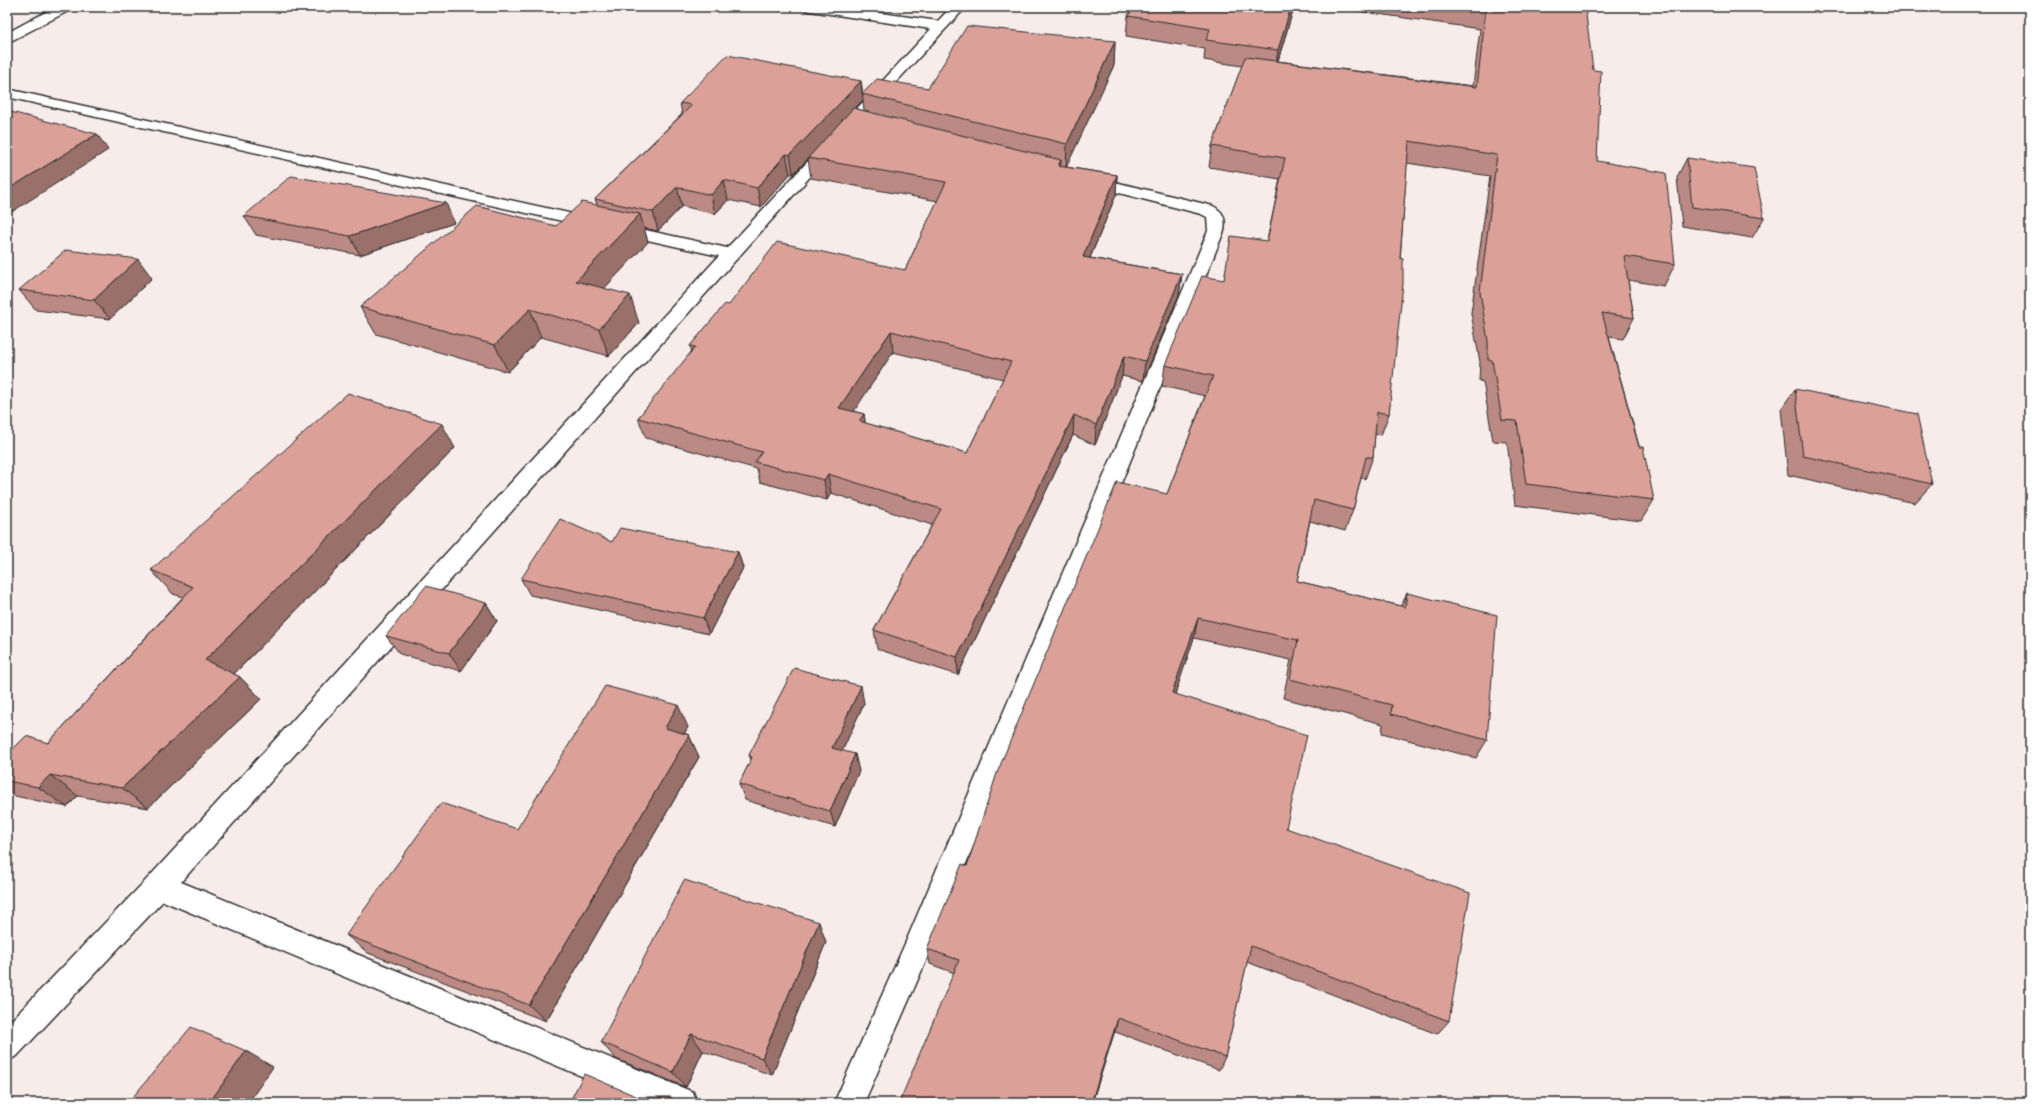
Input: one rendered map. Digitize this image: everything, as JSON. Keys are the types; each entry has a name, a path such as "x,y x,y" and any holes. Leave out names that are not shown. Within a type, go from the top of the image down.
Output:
{"street":[{"path":"7,39 65,7"},
{"path":"810,7 941,26"},
{"path":"7,1046 159,886 852,121 959,7"},
{"path":"7,93 732,254"},
{"path":"852,121 875,127"},
{"path":"849,1103 918,947 1216,231 1217,222 1215,214 1207,210 1067,175"},
{"path":"159,886 682,1103"}],"building":[{"path":"1133,7 1291,7 1278,50 1206,40 1210,29 1128,16"},
{"path":"1471,7 1585,7 1593,70 1601,71 1597,161 1666,173 1675,264 1624,256 1634,318 1602,313 1639,447 1643,447 1654,500 1526,484 1517,421 1502,420 1492,360 1488,360 1488,341 1480,292 1497,155 1409,141 1400,258 1403,259 1403,284 1389,414 1377,412 1373,457 1366,457 1353,510 1314,500 1297,581 1405,607 1407,593 1497,615 1487,740 1391,714 1392,705 1290,679 1298,640 1198,618 1172,693 1307,735 1286,828 1470,893 1449,1021 1251,946 1225,1057 1118,1018 1091,1103 899,1103 959,960 927,949 962,864 967,866 997,773 1117,482 1167,494 1213,376 1165,365 1202,276 1224,280 1231,236 1267,241 1285,158 1212,146 1245,57 1477,87 1486,9"},
{"path":"967,26 1115,41 1067,144 862,94 877,79 928,88"},
{"path":"727,55 861,81 790,155 786,154 757,188 724,180 711,195 677,187 653,212 595,199 692,105 680,103"},
{"path":"853,108 1061,160 1058,166 1117,175 1083,257 1182,274 1145,361 1124,356 1096,425 1074,415 957,657 874,630 941,509 828,474 824,480 755,462 762,452 638,418 695,347 690,346 725,304 729,305 777,242 905,270 946,182 808,158","holes":["891,331 1011,362 967,453 859,421 864,414 839,408"]},
{"path":"7,111 97,134 7,190"},
{"path":"1687,158 1754,168 1764,218 1692,207"},
{"path":"291,176 446,203 350,236 244,216"},
{"path":"582,202 640,214 576,281 630,295 599,329 530,309 495,345 360,307 477,206 556,226"},
{"path":"66,250 138,259 94,300 19,290"},
{"path":"1795,389 1917,414 1932,484 1803,456"},
{"path":"348,393 442,424 205,660 240,677 122,788 50,775 38,787 7,781 7,755 26,736 48,743 193,587 151,570"},
{"path":"560,519 612,542 620,528 738,552 703,618 521,579"},
{"path":"426,586 486,603 449,653 386,636"},
{"path":"794,668 861,686 832,748 855,754 830,811 739,784 752,757 749,755"},
{"path":"605,686 678,705 665,728 689,735 529,1005 346,935 441,803 517,829"},
{"path":"684,880 819,922 762,1058 691,1034 673,1072 601,1042"},
{"path":"191,1027 246,1051 209,1103 128,1103"},
{"path":"584,1074 638,1097 671,1097 668,1103 569,1103"}]}
